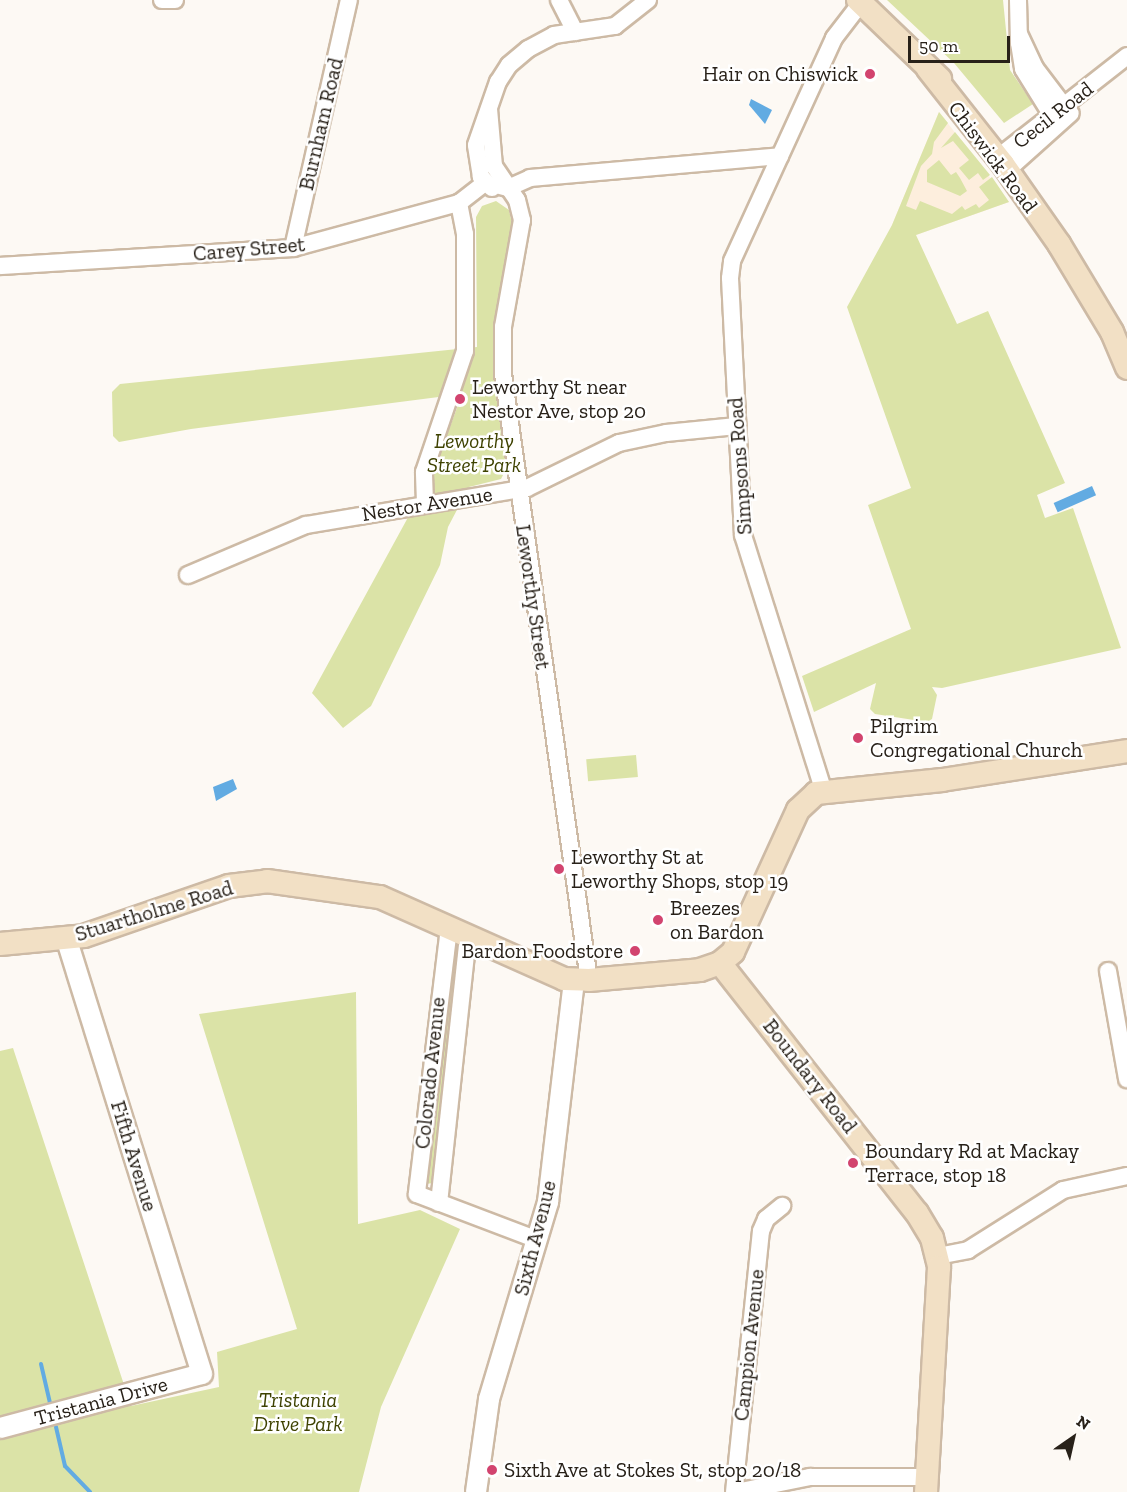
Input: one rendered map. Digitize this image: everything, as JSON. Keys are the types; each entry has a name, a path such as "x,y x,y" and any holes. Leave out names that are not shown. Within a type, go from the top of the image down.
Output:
{"main road":[{"name":"Chiswick Road","path":"860,2 928,69 949,86 1007,159 1112,333 1127,368"},
{"path":"720,963 739,939 798,810 810,796 824,792 942,780 1127,751"},
{"name":"Stuartholme Road","path":"0,944 66,938 103,931 229,886 267,881 381,897 541,971 581,980 678,973 720,963"},
{"name":"Boundary Road","path":"720,963 917,1213 938,1256 926,1485"}],"street":[{"path":"162,0 175,0"},
{"name":"Burnham Road","path":"293,248 350,0"},
{"path":"559,0 574,33"},
{"path":"521,214 513,201 485,183 478,166 476,145 503,72 518,57 551,37 615,27 648,0"},
{"path":"1018,0 1023,69 1059,113"},
{"name":"Simpsons Road","path":"824,792 744,542 730,268 834,38 860,2"},
{"name":"Cecil Road","path":"1007,159 1127,56"},
{"name":"Cecil Road","path":"1059,113 1127,67"},
{"path":"489,109 493,159 521,214"},
{"path":"485,183 508,188 530,178 780,156"},
{"name":"Carey Street","path":"0,266 293,248 459,203 485,183"},
{"path":"425,504 424,472 465,351 465,234 459,203"},
{"name":"Leworthy Street","path":"521,214 502,349 581,980"},
{"name":"Nestor Avenue","path":"188,575 306,525 518,490 619,443 666,433 737,426"},
{"name":"Colorado Avenue","path":"459,933 417,1194 538,1240"},
{"name":"Colorado Avenue","path":"439,1203 459,933"},
{"name":"Fifth Avenue","path":"66,938 202,1374"},
{"path":"1108,971 1127,1079"},
{"name":"Sixth Avenue","path":"476,1492 489,1399 538,1240 552,1169 581,980"},
{"path":"938,1256 968,1250 1031,1207 1064,1190 1127,1176"},
{"name":"Campion Avenue","path":"735,1492 760,1231 766,1219 782,1206"},
{"name":"Tristania Drive","path":"0,1428 202,1374"},
{"path":"735,1492 810,1477 926,1485"}],"shaded area":[{"path":"939,112 1009,202 916,235 892,225"}],"green space":[{"path":"887,0 1003,0 1010,70 1033,104 1004,123 954,63"},
{"path":"939,112 948,123 934,142 932,154 921,166 906,206 916,210 920,201 952,214 962,206 965,210 976,204 979,208 989,200 979,187 992,177 1009,202 916,235 957,324 988,311 1065,483 1037,495 1045,518 1073,508 1121,648 942,688 932,687 937,695 932,719 927,722 875,714 870,709 876,683 814,712 802,676 911,629 868,505 911,488 847,307 892,225"},
{"path":"955,132 990,175 983,180 978,173 969,180 959,168 969,160 953,141 941,148"},
{"path":"939,160 951,175 956,172 967,191 960,196 927,182 927,170"},
{"name":"Leworthy Street Park","path":"496,201 509,210 513,228 495,340 506,469 501,479 469,487 448,527 440,565 371,706 343,728 312,693 435,468 462,394 191,429 119,442 113,436 112,392 120,384 477,347 476,217 482,206"},
{"path":"636,755 638,777 588,781 586,759"},
{"path":"452,953 459,954 440,1183 418,1184"},
{"name":"Tristania Drive Park","path":"356,992 358,1224 420,1210 460,1229 381,1407 359,1492 0,1492 0,1051 13,1048 131,1406 219,1387 217,1352 297,1329 199,1014"}],"water":[{"path":"751,99 772,110 765,124 749,105"},
{"path":"1092,486 1096,495 1058,512 1054,503"},
{"path":"233,779 237,789 216,801 213,787"}],"waterway":[{"path":"41,1364 50,1403"},
{"path":"56,1427 65,1466 90,1492"}],"place":[{"name":"Hair on Chiswick","path":"870,74"},
{"name":"Leworthy St near Nestor Ave, stop 20","path":"460,399"},
{"name":"Pilgrim Congregational Church","path":"858,738"},
{"name":"Leworthy St at Leworthy Shops, stop 19","path":"559,869"},
{"name":"Breezes on Bardon","path":"658,920"},
{"name":"Bardon Foodstore","path":"635,951"},
{"name":"Boundary Rd at Mackay Terrace, stop 18","path":"853,1163"},
{"name":"Sixth Ave at Stokes St, stop 20/18","path":"492,1470"}]}
